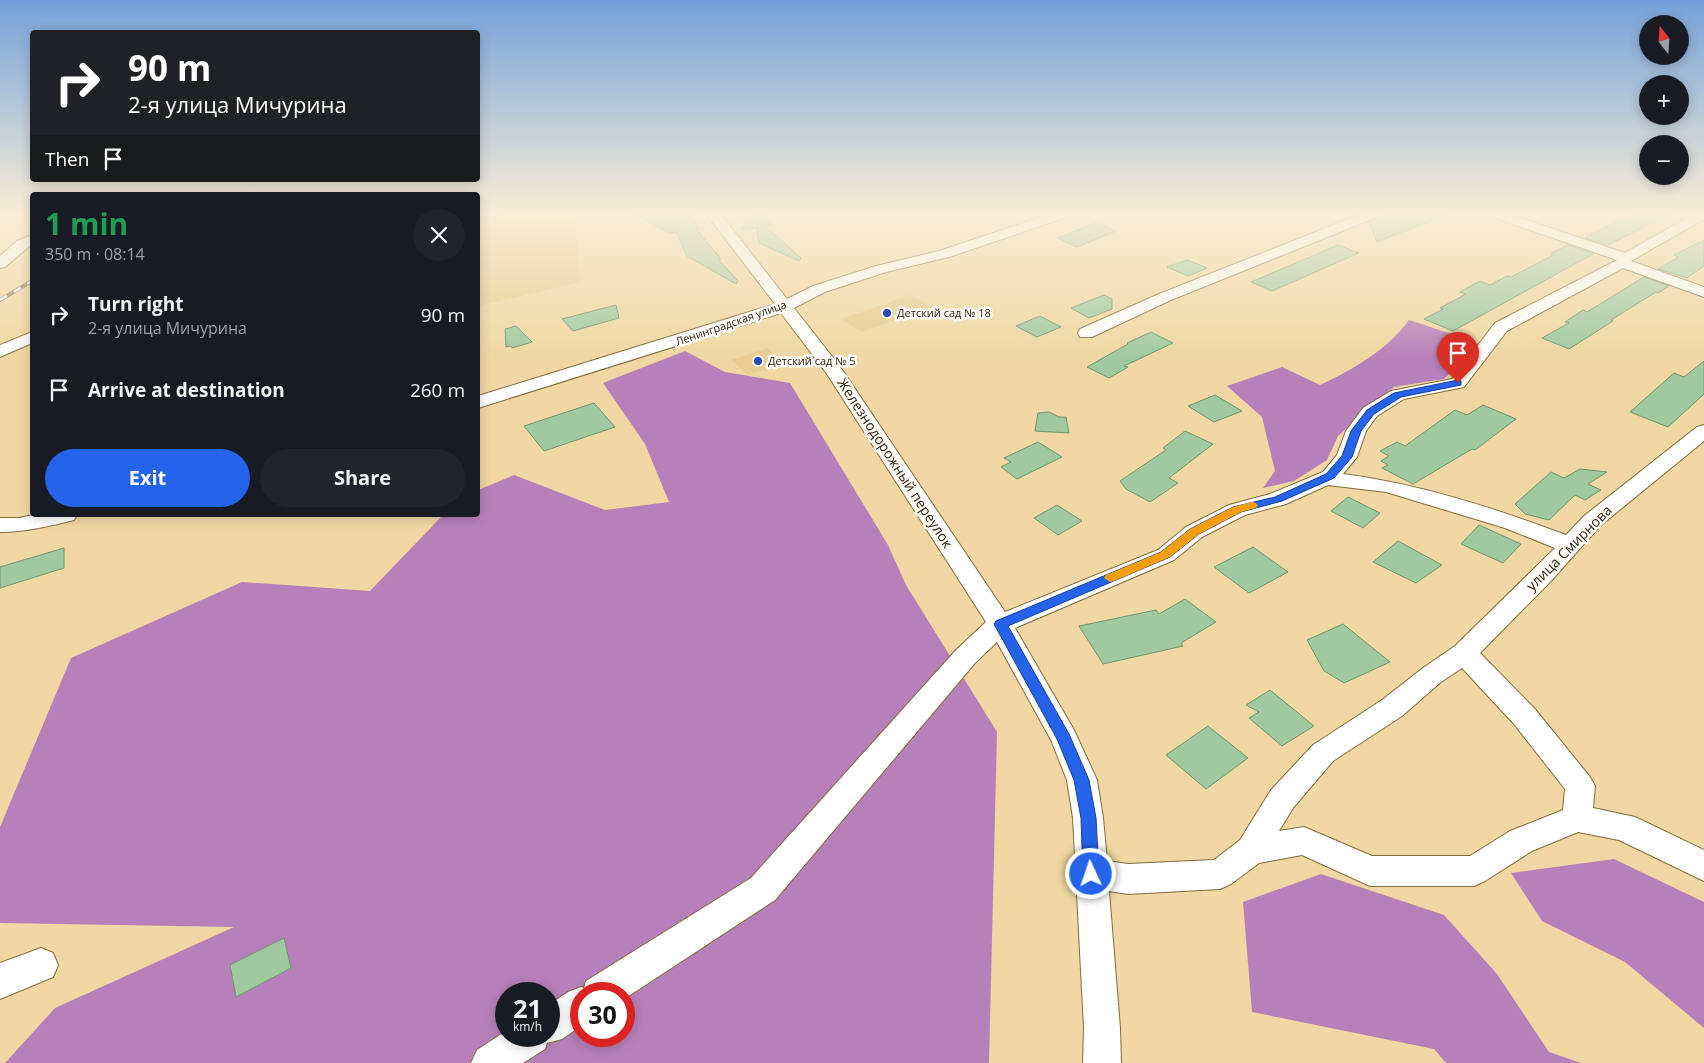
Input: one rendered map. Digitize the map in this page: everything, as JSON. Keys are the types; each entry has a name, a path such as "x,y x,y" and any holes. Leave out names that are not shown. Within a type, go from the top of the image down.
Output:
{"street":[{"name":"Железнодорожный переулок","path":"751,262 835,372 1000,624 1064,738 1082,780 1088,818 1102,1028 1102,1063"},
{"name":"Ленинградская улица","path":"480,401 684,339 786,306 819,289 914,262"},
{"path":"1086,332 1165,297 1253,262"},
{"path":"618,982 763,888 966,656 1000,624 1166,555 1194,532 1237,510 1278,499 1330,476 1347,457 1356,431 1370,412 1398,395 1458,383 1501,327 1621,262"},
{"path":"1628,262 1704,292"},
{"path":"0,352 30,338"},
{"name":"улица Смирнова","path":"1251,850 1282,800 1323,753 1392,708 1432,675 1464,653 1592,521 1704,432"},
{"path":"1325,478 1387,486 1514,523 1570,545"},
{"path":"0,538 10,525 55,517"},
{"path":"1464,653 1524,716 1580,786 1577,818"},
{"path":"1091,874 1128,879 1220,874 1251,850 1304,841 1370,871 1474,871 1521,841 1577,818 1624,827 1704,866"},
{"path":"0,981 41,965"},
{"path":"490,1063 515,1047"}],"shaded area":[{"path":"480,262 578,262 580,282 480,306"},
{"name":"Детский сад № 18","path":"910,295 932,307 862,332 841,319"},
{"path":"1409,320 1470,340 1470,353 1444,379 1394,387 1338,436 1327,460 1294,481 1263,488 1275,471 1262,417 1227,386 1282,367 1320,385 1380,350 1391,341"},
{"name":"Детский сад № 5","path":"767,348 786,362 748,375 731,360"},
{"path":"685,351 725,372 790,383 888,545 906,585 997,732 989,1063 5,1063 55,1008 234,927 0,923 0,827 71,658 242,582 370,591 441,517 480,517 480,489 514,475 605,510 669,502 645,444 603,383"},
{"path":"1614,859 1704,902 1704,1028 1625,962 1542,921 1511,873"},
{"path":"1321,874 1444,915 1497,974 1549,1052 1581,1063 1446,1063 1434,1049 1252,1012 1243,902"}],"building":[{"path":"697,262 720,262 738,281 736,284"},
{"path":"1182,262 1191,262 1207,268 1188,276 1167,267"},
{"path":"1299,262 1339,262 1272,291 1251,282"},
{"path":"1540,262 1579,262 1453,331 1424,319 1466,294 1460,292 1480,281 1490,285 1507,276 1511,277"},
{"path":"1671,262 1704,262 1704,266 1687,278 1658,269"},
{"path":"1644,277 1669,286 1611,320 1613,321 1569,349 1542,338 1569,323 1565,322 1583,310 1587,312"},
{"path":"1104,295 1112,299 1112,309 1089,318 1071,308"},
{"path":"616,305 619,318 573,331 562,319"},
{"path":"1040,316 1061,327 1037,337 1016,326"},
{"path":"516,326 532,342 512,348 511,346 506,347 505,329"},
{"path":"1151,332 1173,343 1124,366 1128,367 1109,378 1087,367 1127,343"},
{"path":"1704,361 1704,394 1668,427 1630,412 1674,373 1684,377"},
{"path":"1215,395 1242,411 1214,422 1188,406"},
{"path":"594,403 615,427 544,451 524,426"},
{"path":"1483,405 1516,419 1475,450 1472,449 1413,484 1382,468 1388,465 1381,461 1389,456 1380,451 1397,442 1405,446 1455,410 1467,415"},
{"path":"1049,412 1059,417 1066,417 1069,433 1035,431 1038,413"},
{"path":"1185,431 1213,444 1169,478 1178,483 1150,502 1126,489 1120,481 1166,450 1163,448"},
{"path":"1038,442 1062,457 1017,479 1001,467 1011,462 1004,458"},
{"path":"1580,469 1607,472 1588,484 1601,490 1585,500 1575,495 1549,520 1525,514 1515,504 1551,472 1564,478"},
{"path":"1348,497 1380,513 1363,528 1331,511"},
{"path":"1057,505 1082,521 1058,535 1034,518"},
{"path":"1479,525 1521,544 1503,563 1461,544"},
{"path":"1398,541 1442,565 1416,583 1373,562"},
{"path":"1253,547 1288,572 1249,593 1214,567"},
{"path":"64,548 64,568 0,588 0,567"},
{"path":"1185,599 1216,622 1181,643 1183,646 1103,664 1079,626 1156,610 1159,614"},
{"path":"1343,624 1390,662 1344,683 1324,671 1307,640"},
{"path":"1270,690 1314,726 1282,746 1249,718 1259,712 1246,705"},
{"path":"1208,726 1248,758 1206,789 1166,755"},
{"path":"284,938 291,968 236,997 230,965"}],"railway":[{"path":"0,300 30,282"}],"slow traffic":[{"path":"1110,578 1166,555 1194,532 1237,510 1252,506"}],"place":[{"name":"Детский сад № 18","path":"887,313"},
{"name":"Детский сад № 5","path":"758,361"}],"route":[{"path":"1091,874 1088,818 1082,780 1064,738 1000,624 1166,555 1194,532 1237,510 1278,499 1330,476 1347,457 1356,431 1370,412 1398,395 1458,383"}]}
